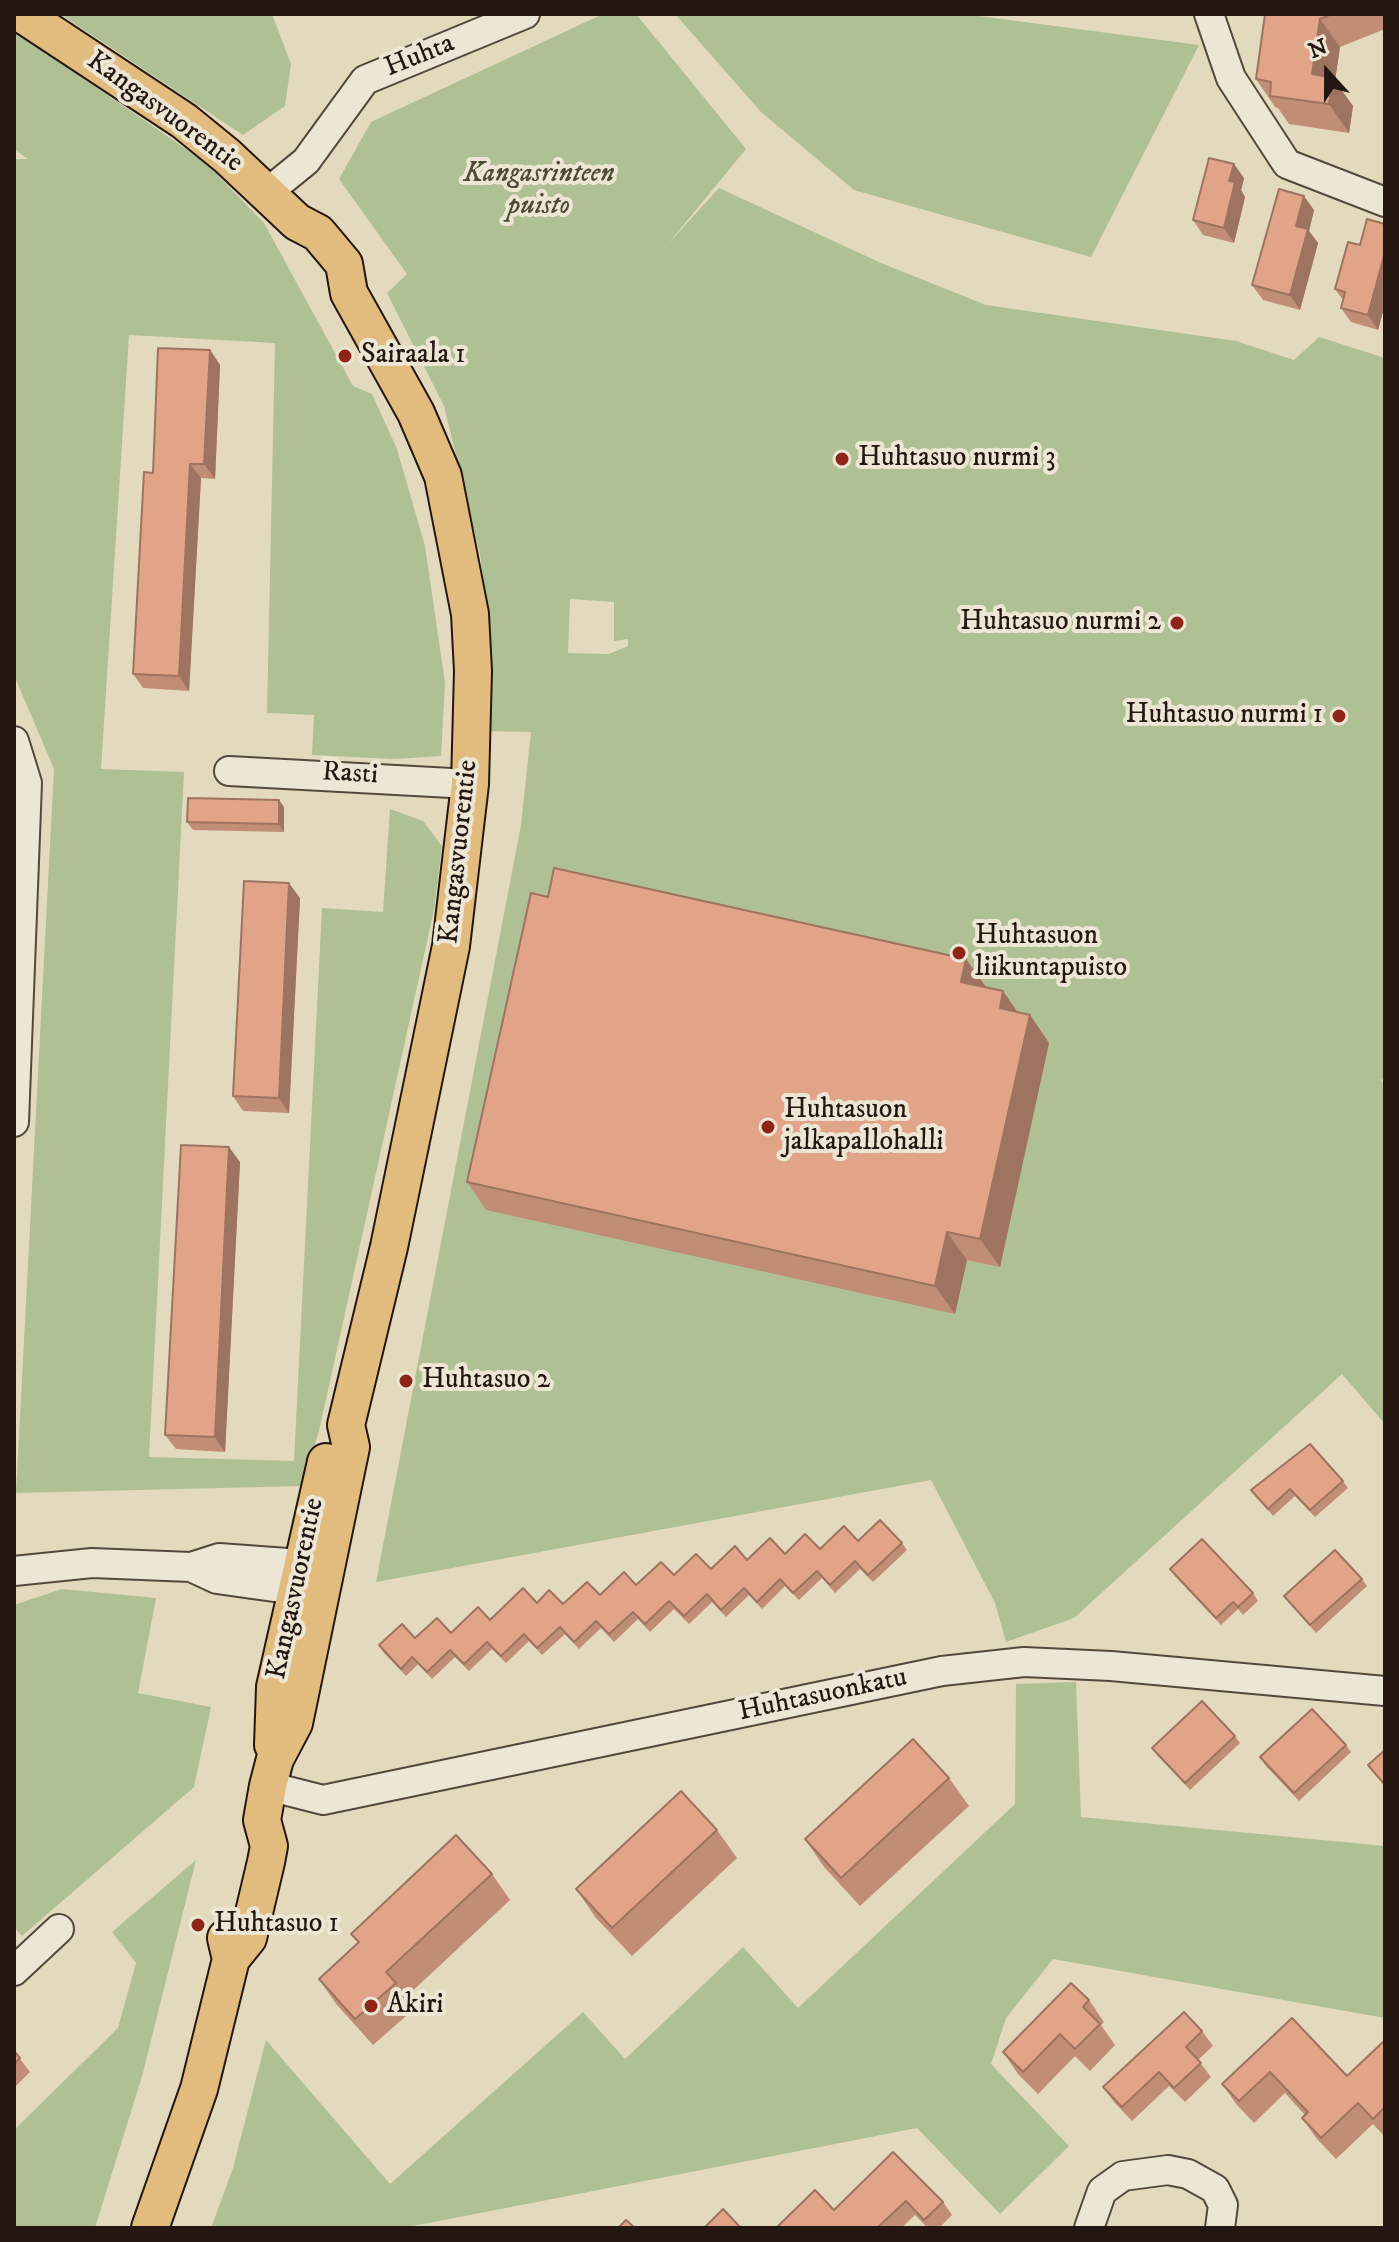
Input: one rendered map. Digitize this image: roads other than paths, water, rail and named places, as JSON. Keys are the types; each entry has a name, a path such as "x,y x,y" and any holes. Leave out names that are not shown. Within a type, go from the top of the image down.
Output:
{"main road":[{"name":"Kangasvuorentie","path":"22,14 184,121 268,192 297,222 318,233 344,264 349,293 416,413 443,476 470,614 473,671 470,784 451,946 430,1060 346,1425 351,1447 275,1687 268,1788 269,1846 248,1938 231,1959 199,2089 150,2228"}],"street":[{"name":"Huhta","path":"268,192 306,161 365,80 525,14"},
{"path":"1209,14 1231,78 1287,164 1385,202"},
{"path":"14,741 27,783 14,1122"},
{"name":"Rasti","path":"229,771 470,784"},
{"path":"14,1571 92,1563 191,1567 217,1579 307,1579"},
{"name":"Huhtasuonkatu","path":"268,1788 323,1800 942,1671 1024,1662 1111,1666 1385,1691"},
{"path":"14,1971 59,1929"},
{"path":"1089,2228 1102,2191 1123,2176 1168,2170 1188,2174 1215,2189 1223,2205 1220,2228"}],"place":[{"name":"Sairaala 1","path":"345,356"},
{"name":"Huhtasuo nurmi 3","path":"842,459"},
{"name":"Huhtasuo nurmi 2","path":"1177,623"},
{"name":"Huhtasuo nurmi 1","path":"1339,716"},
{"name":"Huhtasuon liikuntapuisto","path":"959,953"},
{"name":"Huhtasuon jalkapallohalli","path":"768,1127"},
{"name":"Huhtasuo 2","path":"406,1381"},
{"name":"Huhtasuo 1","path":"198,1925"},
{"name":"Akiri","path":"371,2006"}],"park label":[{"name":"Kangasrinteen puisto","path":"539,191"}]}
